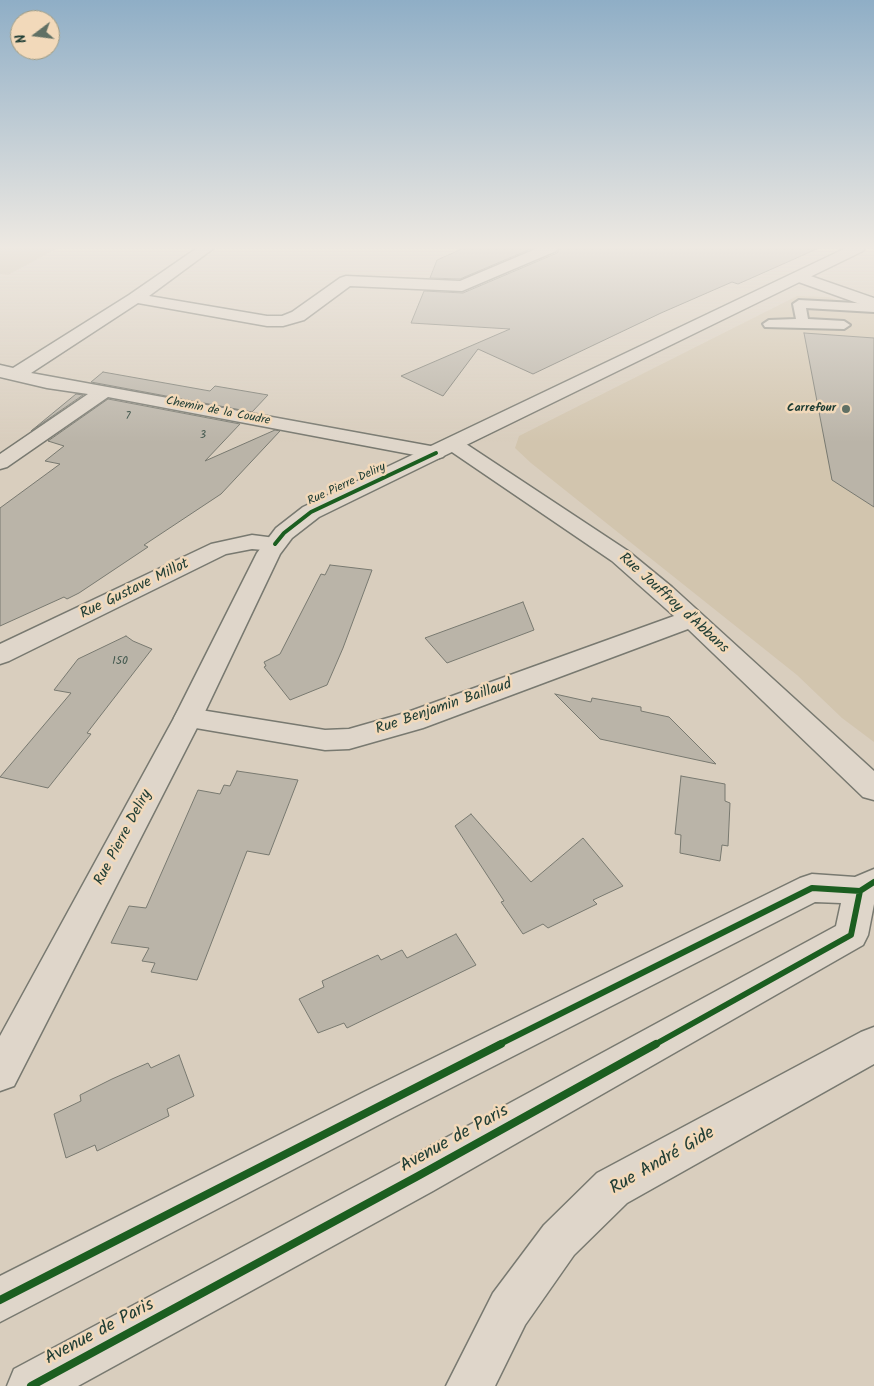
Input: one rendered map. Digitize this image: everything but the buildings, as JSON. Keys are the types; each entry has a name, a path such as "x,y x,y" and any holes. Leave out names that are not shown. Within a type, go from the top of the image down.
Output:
{"street":[{"path":"8,372 110,313"},
{"path":"220,313 268,321 283,321 303,313"},
{"name":"Rue Pierre Deliry","path":"0,1073 188,718 275,544 284,533 311,512 726,313"},
{"name":"Chemin de la Coudre","path":"8,372 47,382 444,448"},
{"path":"0,463 105,391"},
{"name":"Rue Jouffroy d'Abbans","path":"444,448 620,556 692,619 874,789"},
{"name":"Rue Gustave Millot","path":"0,654 219,549 252,542 275,544"},
{"name":"Rue Benjamin Baillaud","path":"188,718 326,740 349,739 413,721 692,619"},
{"name":"Avenue de Paris","path":"0,1300 389,1100 812,888 867,886 851,935 418,1176 31,1386"},
{"name":"Rue André Gide","path":"470,1386 515,1302 559,1240 612,1188 874,1044"}],"lane":[{"path":"801,313 803,323"},
{"path":"769,324 784,322 844,325"}],"shaded area":[{"path":"764,313 874,313 874,742 842,718 797,675 531,463 515,448 519,436"}],"cycle path":[{"path":"275,544 284,533 311,512 436,453"},
{"path":"0,1300 380,1104 812,888 860,891 874,882"},
{"path":"31,1386 418,1176 851,935 860,891"}],"place":[{"name":"Carrefour","path":"846,409"}]}
